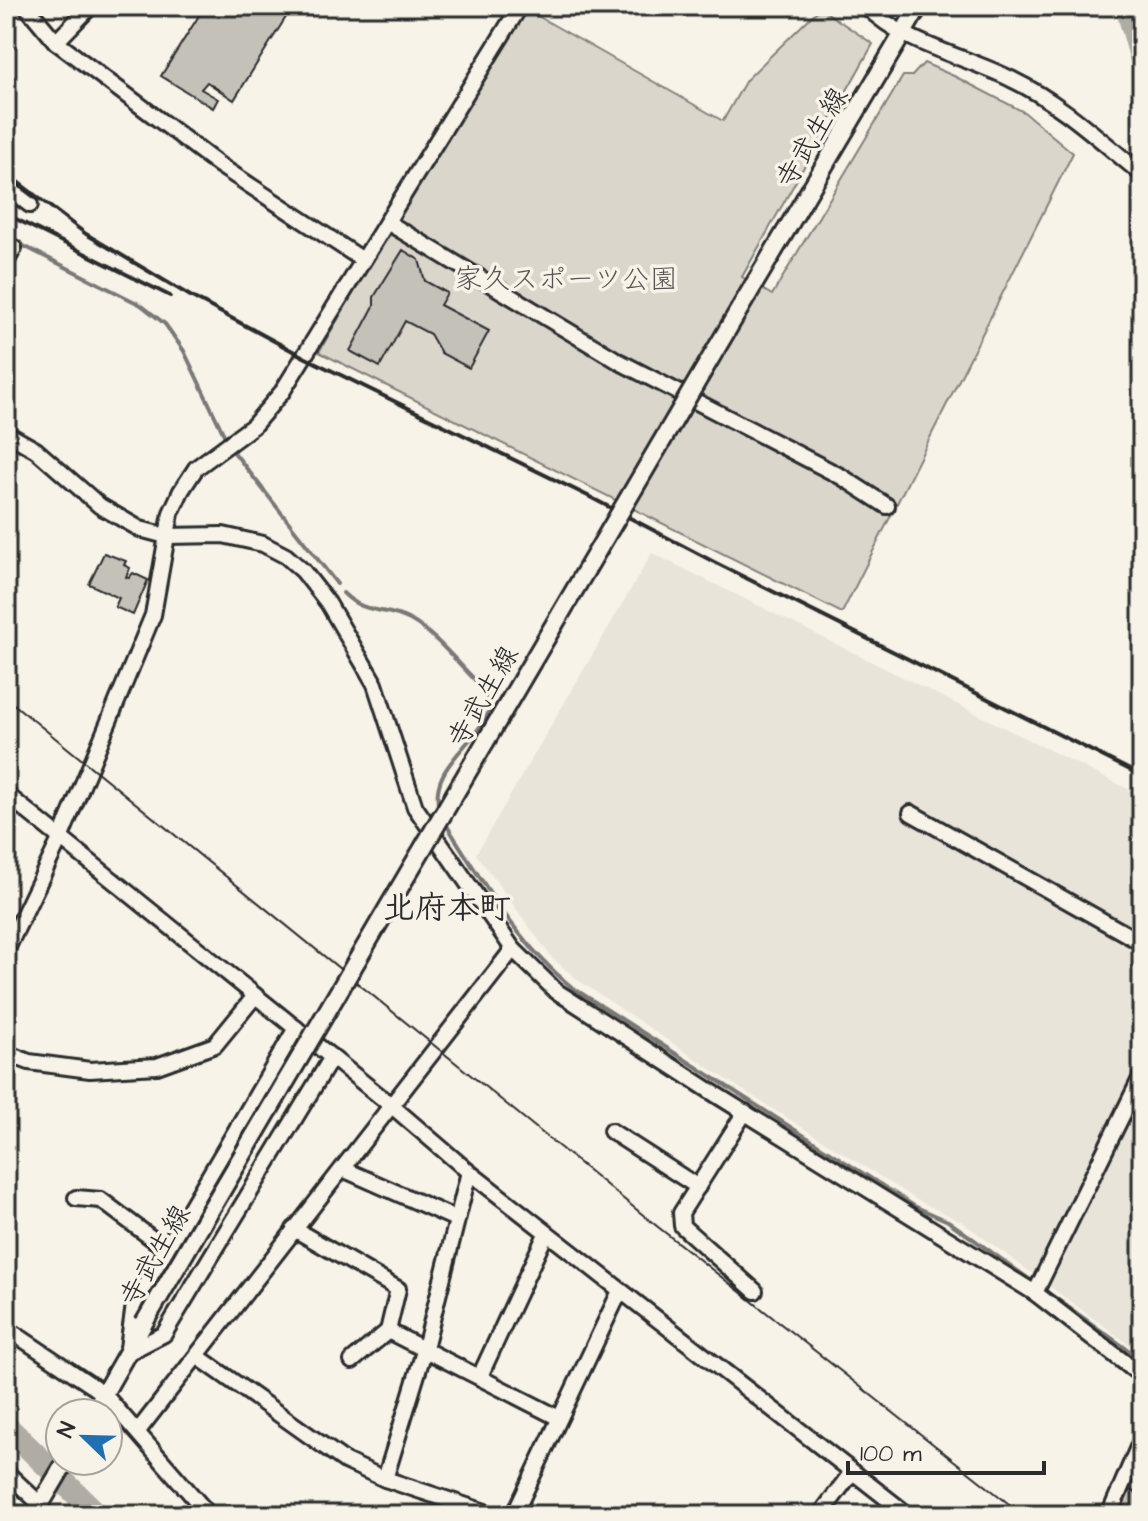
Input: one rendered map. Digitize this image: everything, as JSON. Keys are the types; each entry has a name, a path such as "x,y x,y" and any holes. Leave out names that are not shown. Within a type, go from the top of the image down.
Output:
{"main road":[{"name":"寺武生線","path":"101,1397 918,6"},
{"path":"40,1505 57,1477"}],"street":[{"path":"26,6 56,42 219,165 363,260"},
{"path":"56,42 91,6"},
{"path":"6,951 60,839 153,615 171,513 196,468 253,426 282,392 520,6"},
{"path":"866,6 877,18 903,34 998,72 1033,90 1142,174"},
{"path":"6,187 30,205"},
{"path":"387,222 620,362 842,477 887,506"},
{"path":"6,262 14,248"},
{"path":"6,433 36,450 116,516 140,529 166,536 223,535 263,544 286,556 303,571 328,603 375,684 415,807 513,949 556,991 1035,1293 1142,1376"},
{"path":"6,794 546,1234 908,1515"},
{"path":"911,813 1142,943"},
{"path":"138,1431 513,949"},
{"path":"6,1053 29,1062 90,1070 157,1066 215,1045 255,996"},
{"path":"127,1353 134,1304 296,1028"},
{"path":"127,1353 164,1334 332,1057"},
{"path":"1035,1293 1142,1075"},
{"path":"745,1112 681,1213 682,1226 755,1291"},
{"path":"611,1131 698,1187"},
{"path":"343,1169 456,1219"},
{"path":"385,1479 425,1348 469,1172"},
{"path":"76,1198 101,1200 166,1249"},
{"path":"294,1229 398,1289 388,1331 352,1361"},
{"path":"480,1376 546,1234"},
{"path":"514,1515 620,1291"},
{"path":"6,1328 91,1397"},
{"path":"388,1331 559,1418"},
{"path":"197,1356 345,1461 385,1479 494,1515"},
{"path":"124,1421 138,1431 209,1515"},
{"path":"1109,1515 1142,1438"},
{"path":"6,1472 40,1505"},
{"path":"820,1515 852,1472"}],"shaded area":[{"path":"652,553 1142,796 1142,1354 962,1222 919,1201 730,1082 578,980 552,958 476,854"}],"green space":[{"name":"家久スポーツ公園","path":"520,6 723,121 746,80 820,8 873,44 742,277 772,295 903,76 912,76 924,63 1024,112 1073,153 842,613 319,352"}],"building":[{"path":"205,6 293,6 234,100 207,82 201,89 218,99 213,108 161,76"},
{"path":"403,250 419,260 425,281 447,293 440,305 489,331 469,368 441,353 430,334 405,321 380,367 350,351 374,306 374,297"},
{"path":"104,553 126,561 124,565 130,568 126,577 133,573 148,580 133,615 115,607 119,598 89,584"},
{"path":"1130,1490 1142,1496 1142,1515 1118,1515"}],"waterway":[{"path":"1127,6 1142,60"},
{"path":"6,237 141,305 165,324 184,351 226,439"},
{"path":"233,451 337,584"},
{"path":"343,593 367,608 410,620 436,640 475,680"},
{"path":"439,809 440,782 446,770 487,716 489,706 480,684"},
{"path":"444,821 518,931 573,988 914,1206 948,1221 1142,1360"},
{"path":"6,1426 98,1515"}],"tram line":[{"path":"6,698 658,1227 1023,1515"}],"railway":[{"path":"6,173 86,234 192,297 304,357 588,496 1142,776"},
{"path":"6,214 170,296"}],"district":[{"name":"北府本町","path":"447,907"}]}
